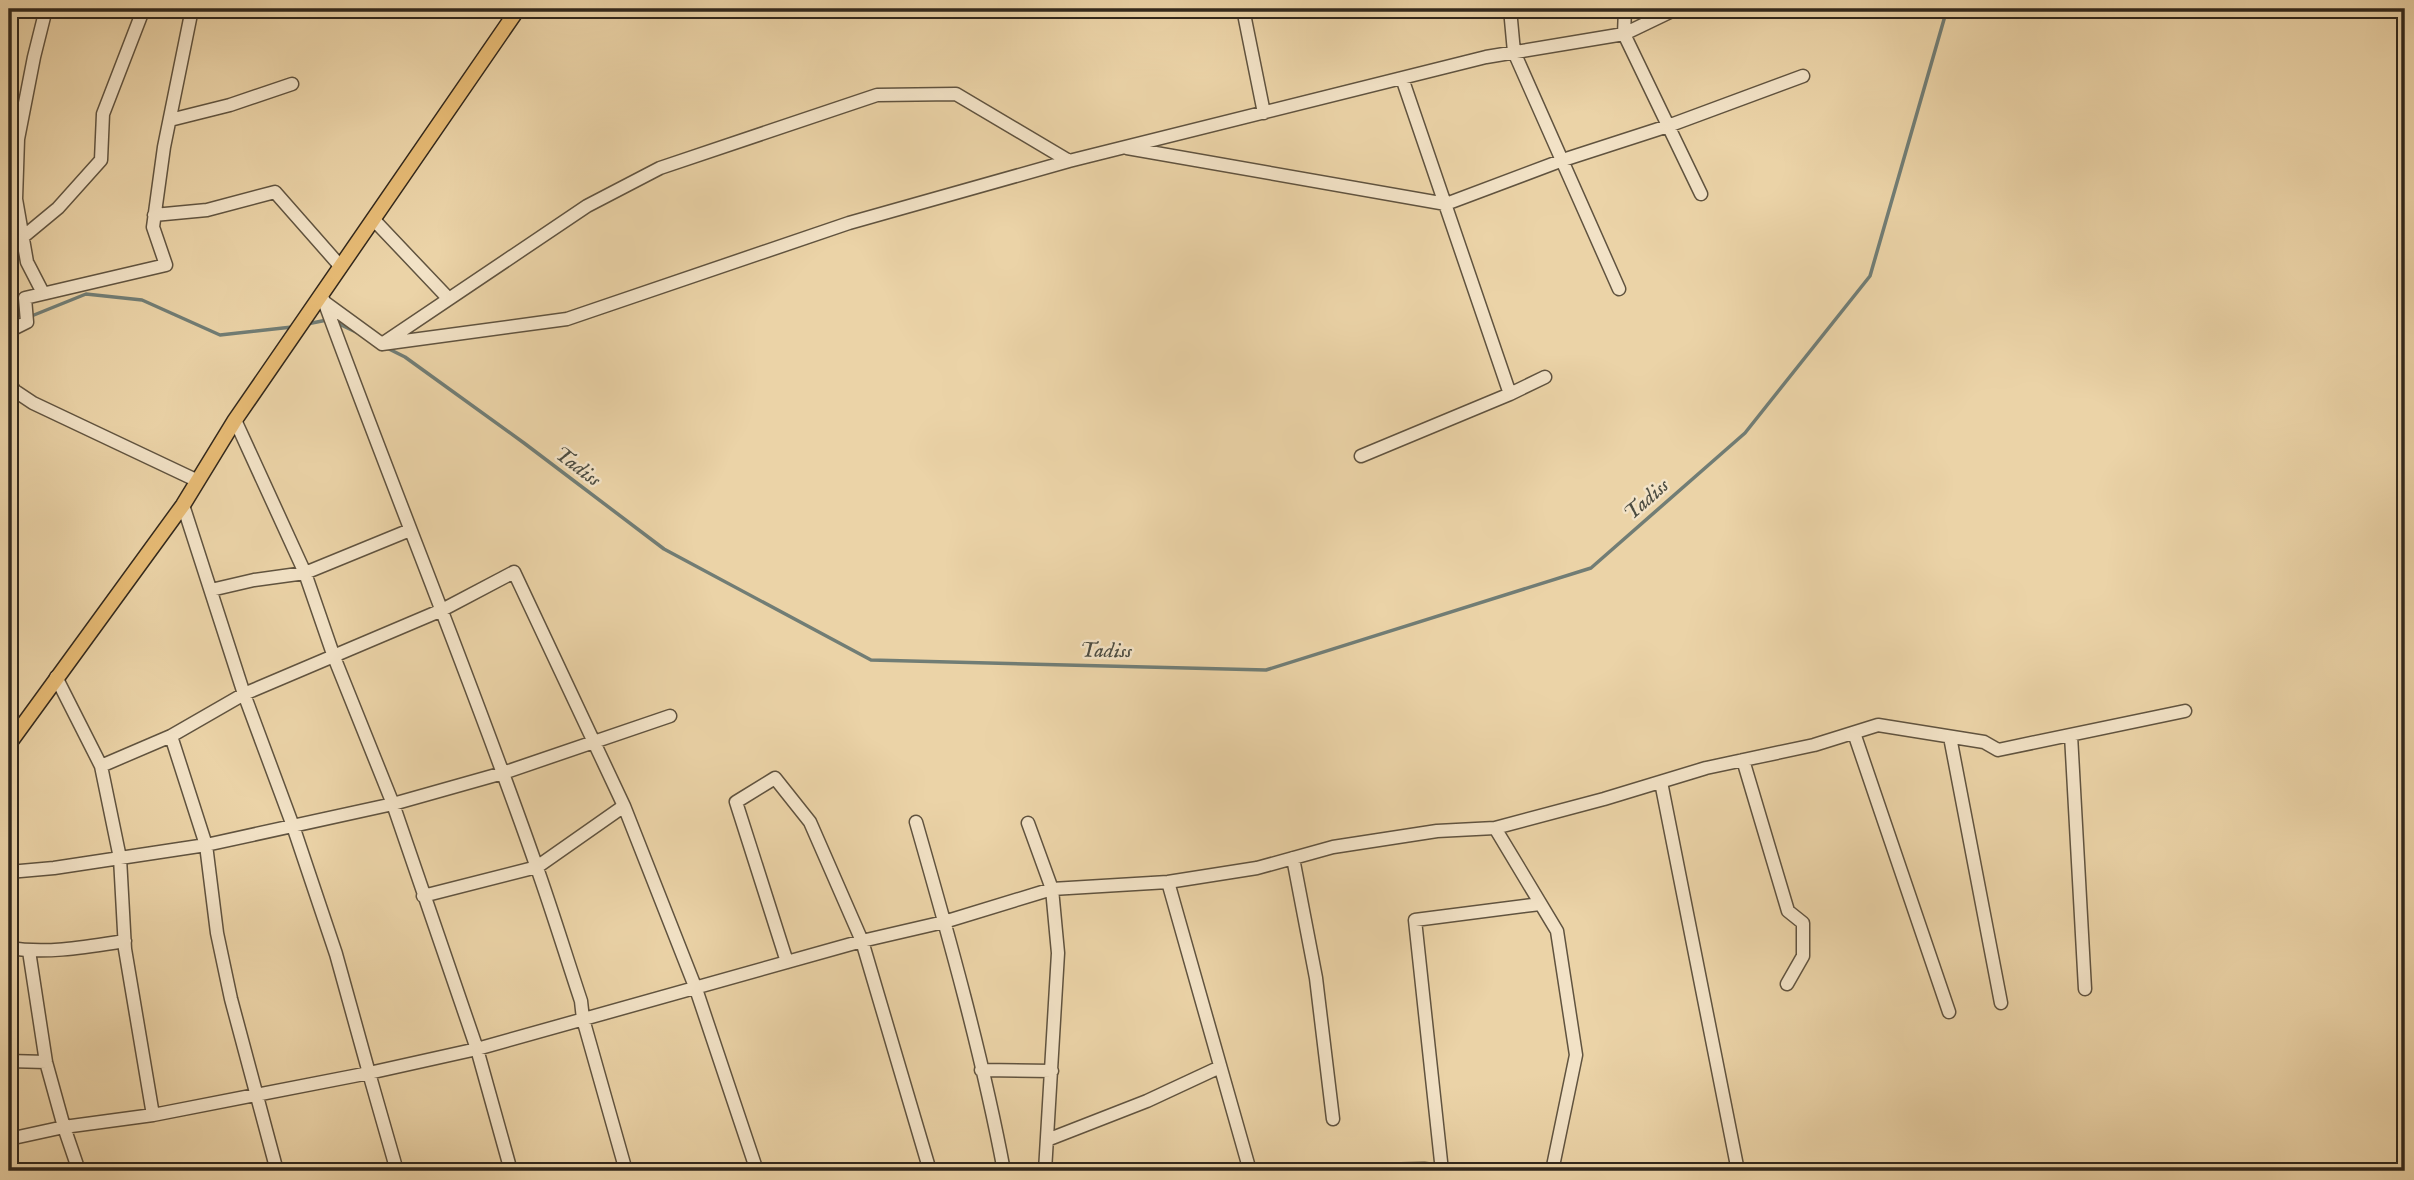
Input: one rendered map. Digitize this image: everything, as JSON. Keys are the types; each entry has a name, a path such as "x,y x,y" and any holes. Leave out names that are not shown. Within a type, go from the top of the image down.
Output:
{"main road":[{"path":"9,744 183,505 235,420 322,300 341,267 518,9"}],"street":[{"path":"43,293 27,262 23,237 13,211 18,139 46,9"},
{"path":"23,237 58,208 101,160 103,114 142,13 146,9"},
{"path":"9,331 27,322 25,298 166,265 153,227 154,215 192,9"},
{"path":"1243,9 1264,113"},
{"path":"1510,9 1514,52 1619,289"},
{"path":"1625,9 1625,34 1701,194"},
{"path":"322,300 382,344 567,319 849,223 1069,161 1486,57 1625,34 1676,9"},
{"path":"1122,148 1446,204 1803,76"},
{"path":"1402,78 1510,394"},
{"path":"170,120 230,105 292,84"},
{"path":"382,344 587,206 660,168 877,94 956,94 1069,161"},
{"path":"154,215 207,210 275,192 341,267"},
{"path":"374,220 448,298"},
{"path":"322,300 537,866 581,1001 583,1019 626,1171"},
{"path":"1361,456 1545,377"},
{"path":"9,383 15,391 33,403 198,481"},
{"path":"235,420 305,573 334,657 393,804 477,1049 511,1171"},
{"path":"183,505 244,694 293,826 335,954 397,1171"},
{"path":"211,590 254,580 305,573 410,530"},
{"path":"102,766 171,736 244,694 442,610 514,572 624,806 696,989 757,1171"},
{"path":"56,677 102,766 120,858 125,941 153,1115"},
{"path":"9,1139 64,1127 153,1115 477,1049 862,941 944,922 1052,889 1168,882 1257,868 1333,847 1437,831 1495,828 1706,768 1814,745 1878,725 1984,742 1998,750 2185,711"},
{"path":"9,872 54,868 206,845 393,804 503,773 670,716"},
{"path":"1854,733 1949,1012"},
{"path":"2071,735 2085,989"},
{"path":"171,736 206,845 223,960 277,1171"},
{"path":"1950,737 2001,1003"},
{"path":"1743,760 1788,911 1803,922 1803,956 1787,984"},
{"path":"787,962 736,802 775,778 810,822 862,941 930,1171"},
{"path":"1661,782 1738,1171"},
{"path":"423,896 537,866 624,806"},
{"path":"916,822 944,922 1004,1171"},
{"path":"1028,823 1052,889 1058,953 1045,1171"},
{"path":"1495,828 1556,931 1576,1055 1552,1171"},
{"path":"1293,858 1316,978 1333,1119"},
{"path":"1168,882 1250,1171"},
{"path":"1330,1171 1442,1171 1415,920 1540,904"},
{"path":"9,948 29,951 77,949 125,941"},
{"path":"29,951 46,1062 79,1171"},
{"path":"9,1061 46,1062"},
{"path":"1047,1140 1147,1101 1220,1067"},
{"path":"981,1070 1052,1071"}],"waterway":[{"name":"Tadiss","path":"387,348 405,357 524,443 664,549 871,660 1266,670 1591,568 1745,433 1870,276 1947,9"},
{"name":"Tadiss","path":"34,315 86,294 142,300 220,335 292,327"},
{"name":"Tadiss","path":"307,324 327,320"},
{"name":"Tadiss","path":"337,323 358,333"}]}
